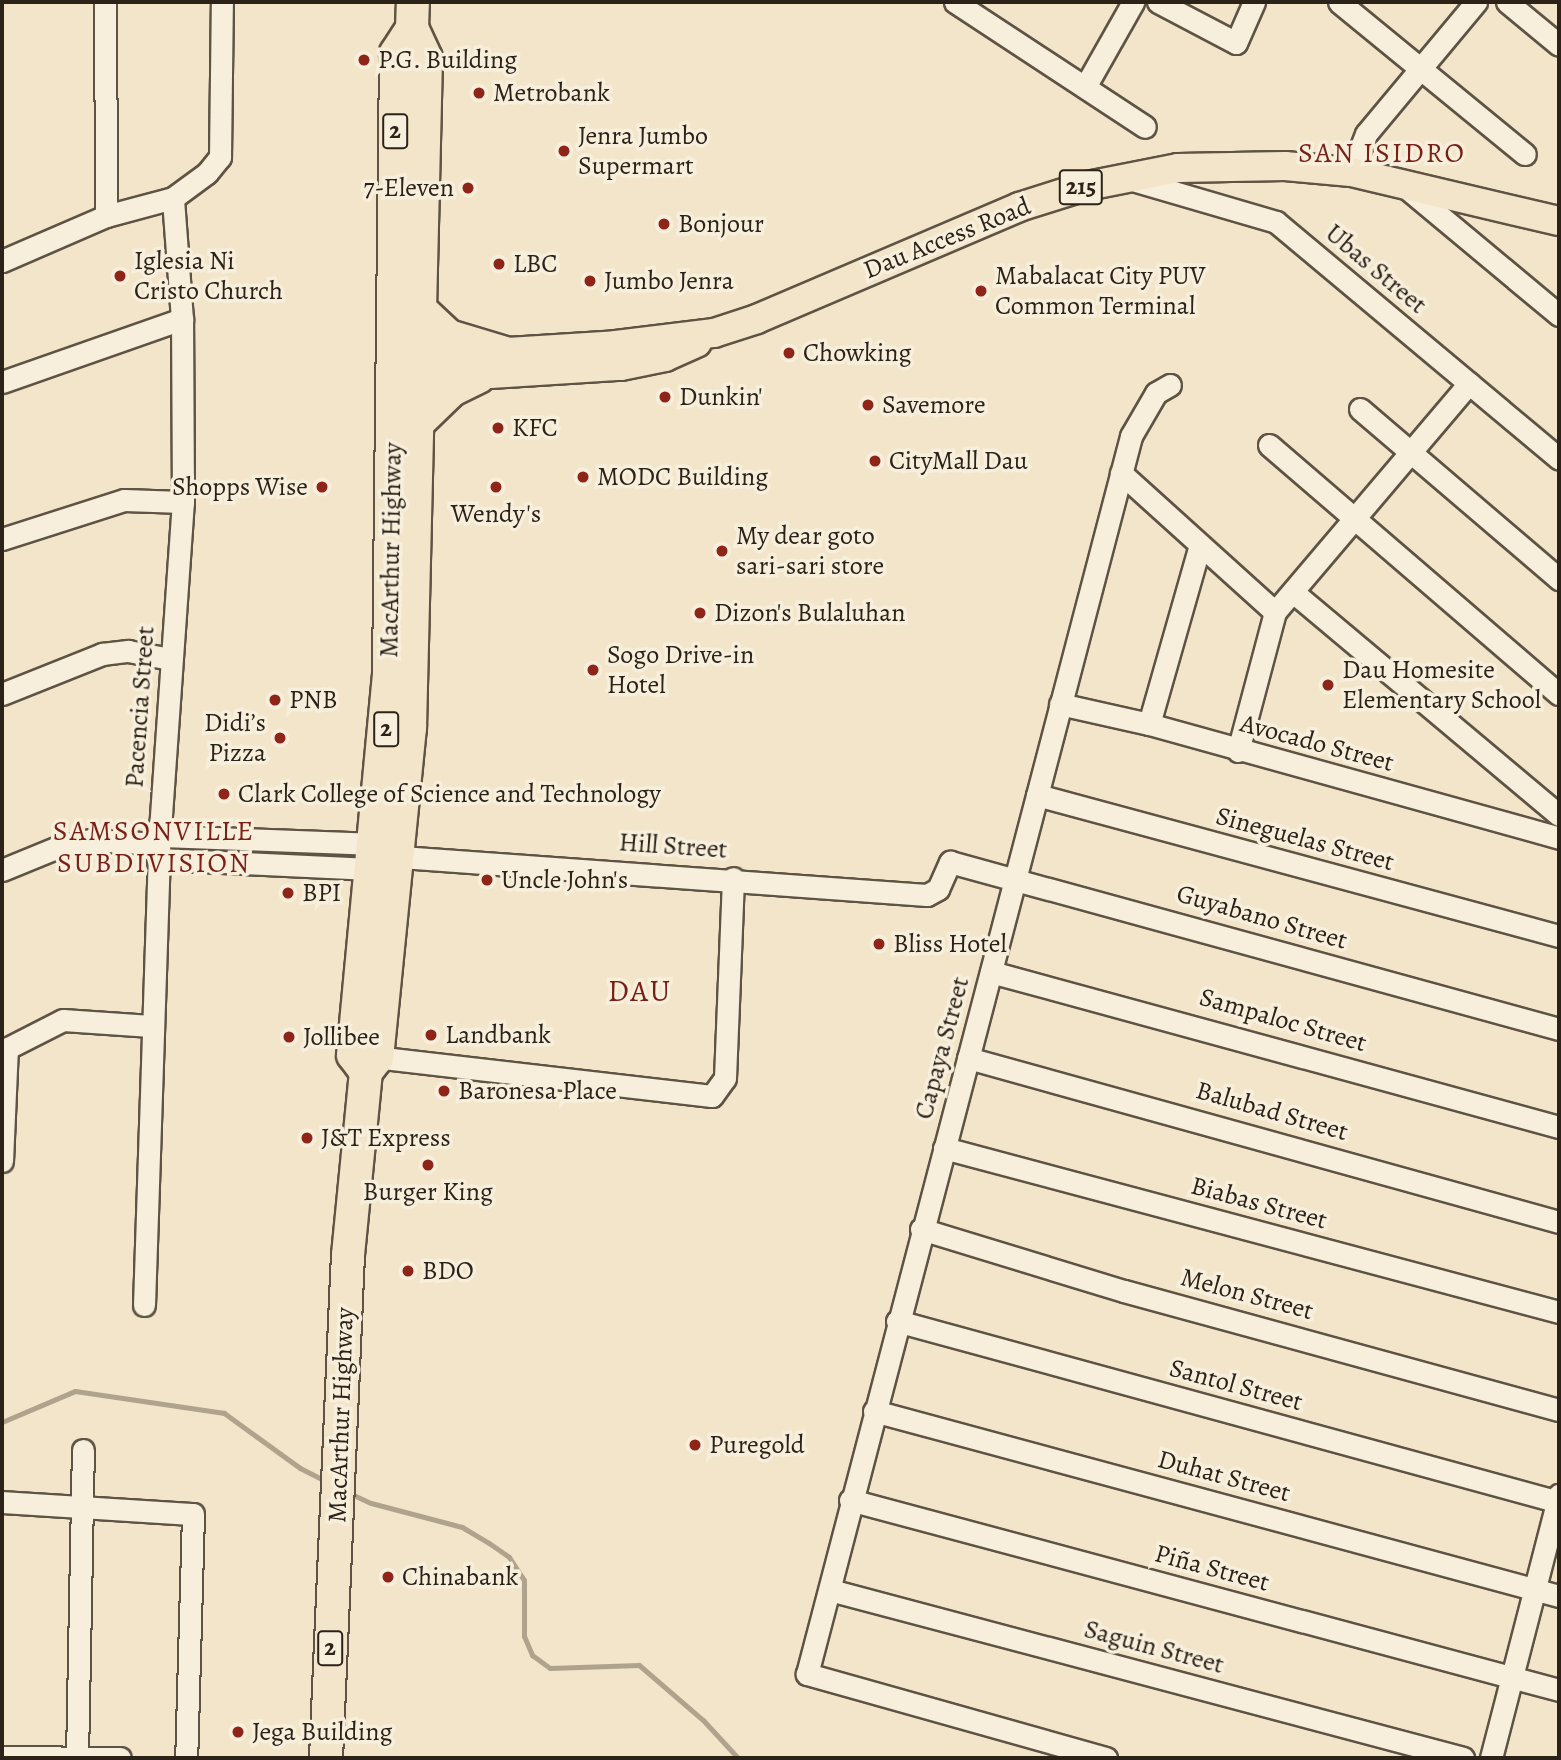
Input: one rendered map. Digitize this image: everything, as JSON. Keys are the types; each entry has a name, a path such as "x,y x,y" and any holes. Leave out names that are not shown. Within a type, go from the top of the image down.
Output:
{"highway":[{"name":"MacArthur Highway","path":"379,856 411,728 420,421 407,369 421,310 426,58 413,15"},
{"name":"MacArthur Highway","path":"326,1758 346,1289 379,856 407,369 396,54 413,15"},
{"path":"421,310 449,336 505,353"},
{"path":"420,421 452,390 479,377"}],"main road":[{"name":"Dau Access Road","path":"407,369 505,353 714,332 757,319 1019,207 1126,178 1223,165 1351,173 1397,180 1559,221"},
{"name":"Dau Access Road","path":"407,369 479,377 650,362 678,353 714,332"}],"street":[{"path":"105,2 106,216"},
{"path":"2,261 106,216 173,198 200,180 220,157 222,2"},
{"path":"955,2 1145,127"},
{"path":"1085,87 1133,2"},
{"path":"1158,2 1236,43 1254,2"},
{"path":"1339,2 1525,154"},
{"path":"1351,173 1366,134 1476,2"},
{"path":"1507,2 1559,45"},
{"name":"Ubas Street","path":"1126,178 1276,222 1559,459"},
{"path":"1397,180 1559,315"},
{"name":"Pacencia Street","path":"144,1305 151,1026 159,846 183,502 182,319 173,198"},
{"path":"2,382 182,319"},
{"path":"1238,751 1275,612 1356,522 1469,383"},
{"name":"Capaya Street","path":"1106,1758 807,1674 830,1590 850,1500 1017,878 1131,436 1156,393 1170,385"},
{"path":"1360,409 1559,579"},
{"path":"1269,445 1559,694"},
{"path":"1121,473 1199,548 1275,612"},
{"path":"2,539 124,499 183,502"},
{"path":"1149,724 1199,548"},
{"path":"1293,592 1559,815"},
{"path":"2,694 102,654 128,651 170,659"},
{"name":"Avocado Street","path":"1060,704 1149,724 1238,751 1559,838"},
{"name":"Sineguelas Street","path":"1037,795 1559,936"},
{"name":"Hill Street","path":"2,870 56,848 90,840 733,878 927,895 938,889 950,862"},
{"name":"Guyabano Street","path":"950,862 1017,878 1559,1029"},
{"path":"365,1062 712,1096 725,1078 733,878"},
{"name":"Sampaloc Street","path":"991,972 1559,1127"},
{"path":"2,1161 4,1049 63,1020 151,1026"},
{"name":"Balubad Street","path":"968,1058 1559,1222"},
{"name":"Biabas Street","path":"944,1148 1559,1312"},
{"name":"Melon Street","path":"921,1229 1124,1291 1559,1410"},
{"name":"Santol Street","path":"897,1321 1559,1500"},
{"name":"Duhat Street","path":"874,1411 1559,1596"},
{"path":"77,1757 83,1450"},
{"name":"Piña Street","path":"850,1500 1559,1690"},
{"path":"1491,1758 1510,1677 1559,1500"},
{"path":"2,1502 193,1514 186,1758"},
{"name":"Saguin Street","path":"830,1590 1463,1758"},
{"path":"2,1757 120,1758"}],"waterway":[{"path":"2,1422 75,1391 224,1413 300,1468 329,1483"},
{"path":"347,1492 371,1503 462,1527 489,1543 509,1557 524,1580 524,1636 532,1655 550,1668 639,1665 703,1720 738,1758"}],"place":[{"name":"P.G. Building","path":"364,60"},
{"name":"Metrobank","path":"479,93"},
{"name":"Jenra Jumbo Supermart","path":"564,151"},
{"name":"7-Eleven","path":"468,188"},
{"name":"Bonjour","path":"664,224"},
{"name":"LBC","path":"499,264"},
{"name":"Iglesia Ni Cristo Church","path":"120,276"},
{"name":"Jumbo Jenra","path":"590,281"},
{"name":"Mabalacat City PUV Common Terminal","path":"981,291"},
{"name":"Chowking","path":"789,353"},
{"name":"Dunkin'","path":"665,397"},
{"name":"Savemore","path":"868,405"},
{"name":"KFC","path":"498,428"},
{"name":"CityMall Dau","path":"875,461"},
{"name":"MODC Building","path":"583,477"},
{"name":"Shopps Wise","path":"322,487"},
{"name":"Wendy's","path":"496,487"},
{"name":"My dear goto sari-sari store","path":"722,551"},
{"name":"Dizon's Bulaluhan","path":"700,613"},
{"name":"Sogo Drive-in Hotel","path":"593,670"},
{"name":"Dau Homesite Elementary School","path":"1328,685"},
{"name":"PNB","path":"275,700"},
{"name":"Didi’s Pizza","path":"280,738"},
{"name":"Clark College of Science and Technology","path":"224,794"},
{"name":"Uncle John's","path":"487,880"},
{"name":"BPI","path":"288,893"},
{"name":"Bliss Hotel","path":"879,944"},
{"name":"Landbank","path":"431,1035"},
{"name":"Jollibee","path":"289,1037"},
{"name":"Baronesa Place","path":"444,1091"},
{"name":"J&T Express","path":"307,1138"},
{"name":"Burger King","path":"428,1165"},
{"name":"BDO","path":"408,1271"},
{"name":"Puregold","path":"695,1445"},
{"name":"Chinabank","path":"388,1577"},
{"name":"Jega Building","path":"238,1732"}],"district":[{"name":"SAN ISIDRO","path":"1382,153"},
{"name":"SAMSONVILLE SUBDIVISION","path":"154,847"},
{"name":"DAU","path":"640,991"}]}
